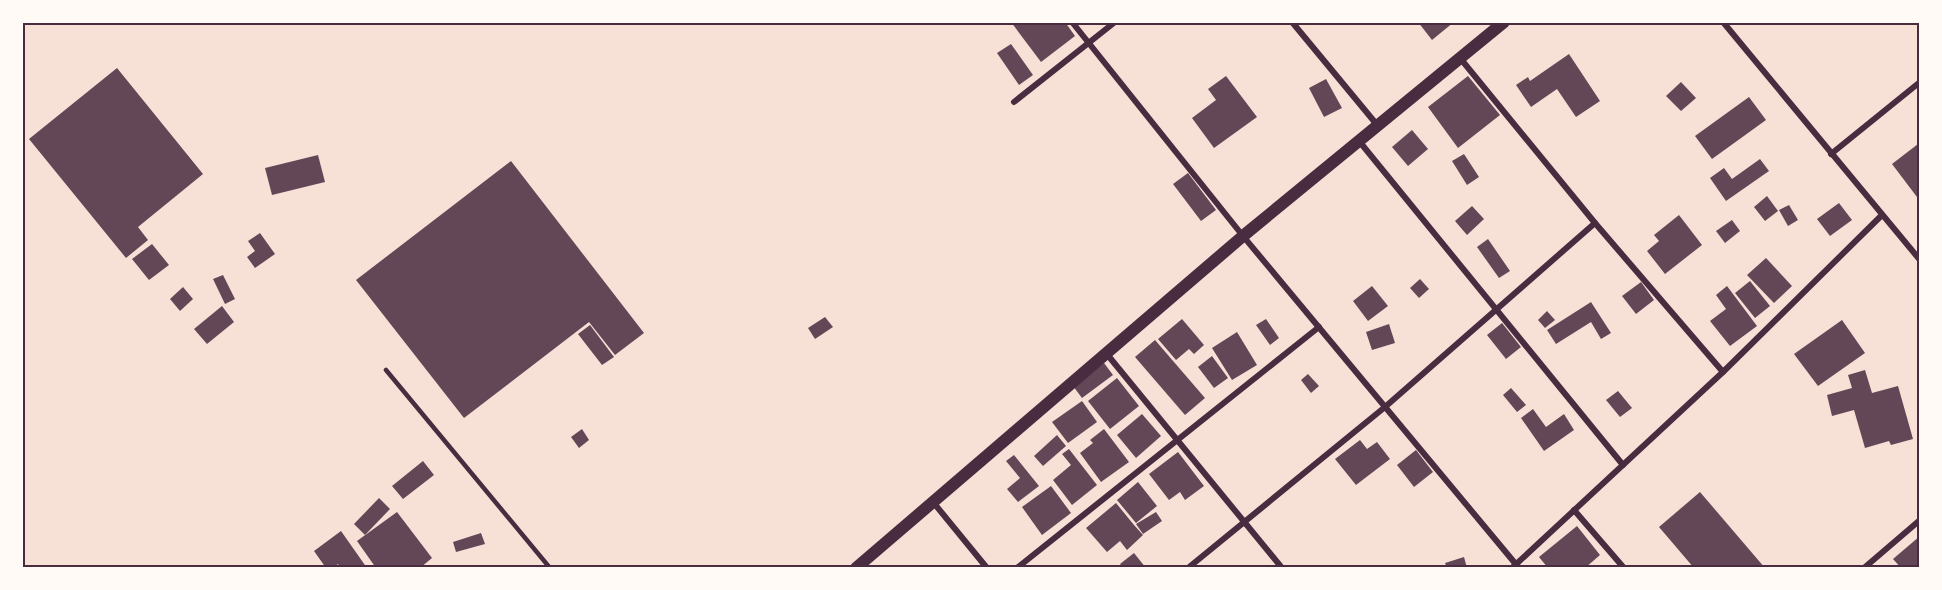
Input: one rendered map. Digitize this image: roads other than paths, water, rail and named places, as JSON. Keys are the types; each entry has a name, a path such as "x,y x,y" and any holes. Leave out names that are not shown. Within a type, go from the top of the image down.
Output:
{"main road":[{"path":"856,567 1243,236 1379,127 1498,24"}],"street":[{"path":"1072,22 1243,236 1516,566 1723,372 1882,215"},
{"path":"1014,102 1115,22"},
{"path":"1292,22 1379,127"},
{"path":"1723,22 1920,260"},
{"path":"1460,58 1723,372"},
{"path":"1832,154 1920,82"},
{"path":"1359,141 1623,465"},
{"path":"1188,567 1385,407 1596,223"},
{"path":"1017,567 1319,327"},
{"path":"1106,353 1282,567"},
{"path":"933,501 987,567"},
{"path":"1574,510 1624,567"},
{"path":"1867,566 1920,520"}],"lane":[{"path":"386,370 550,567"}]}
